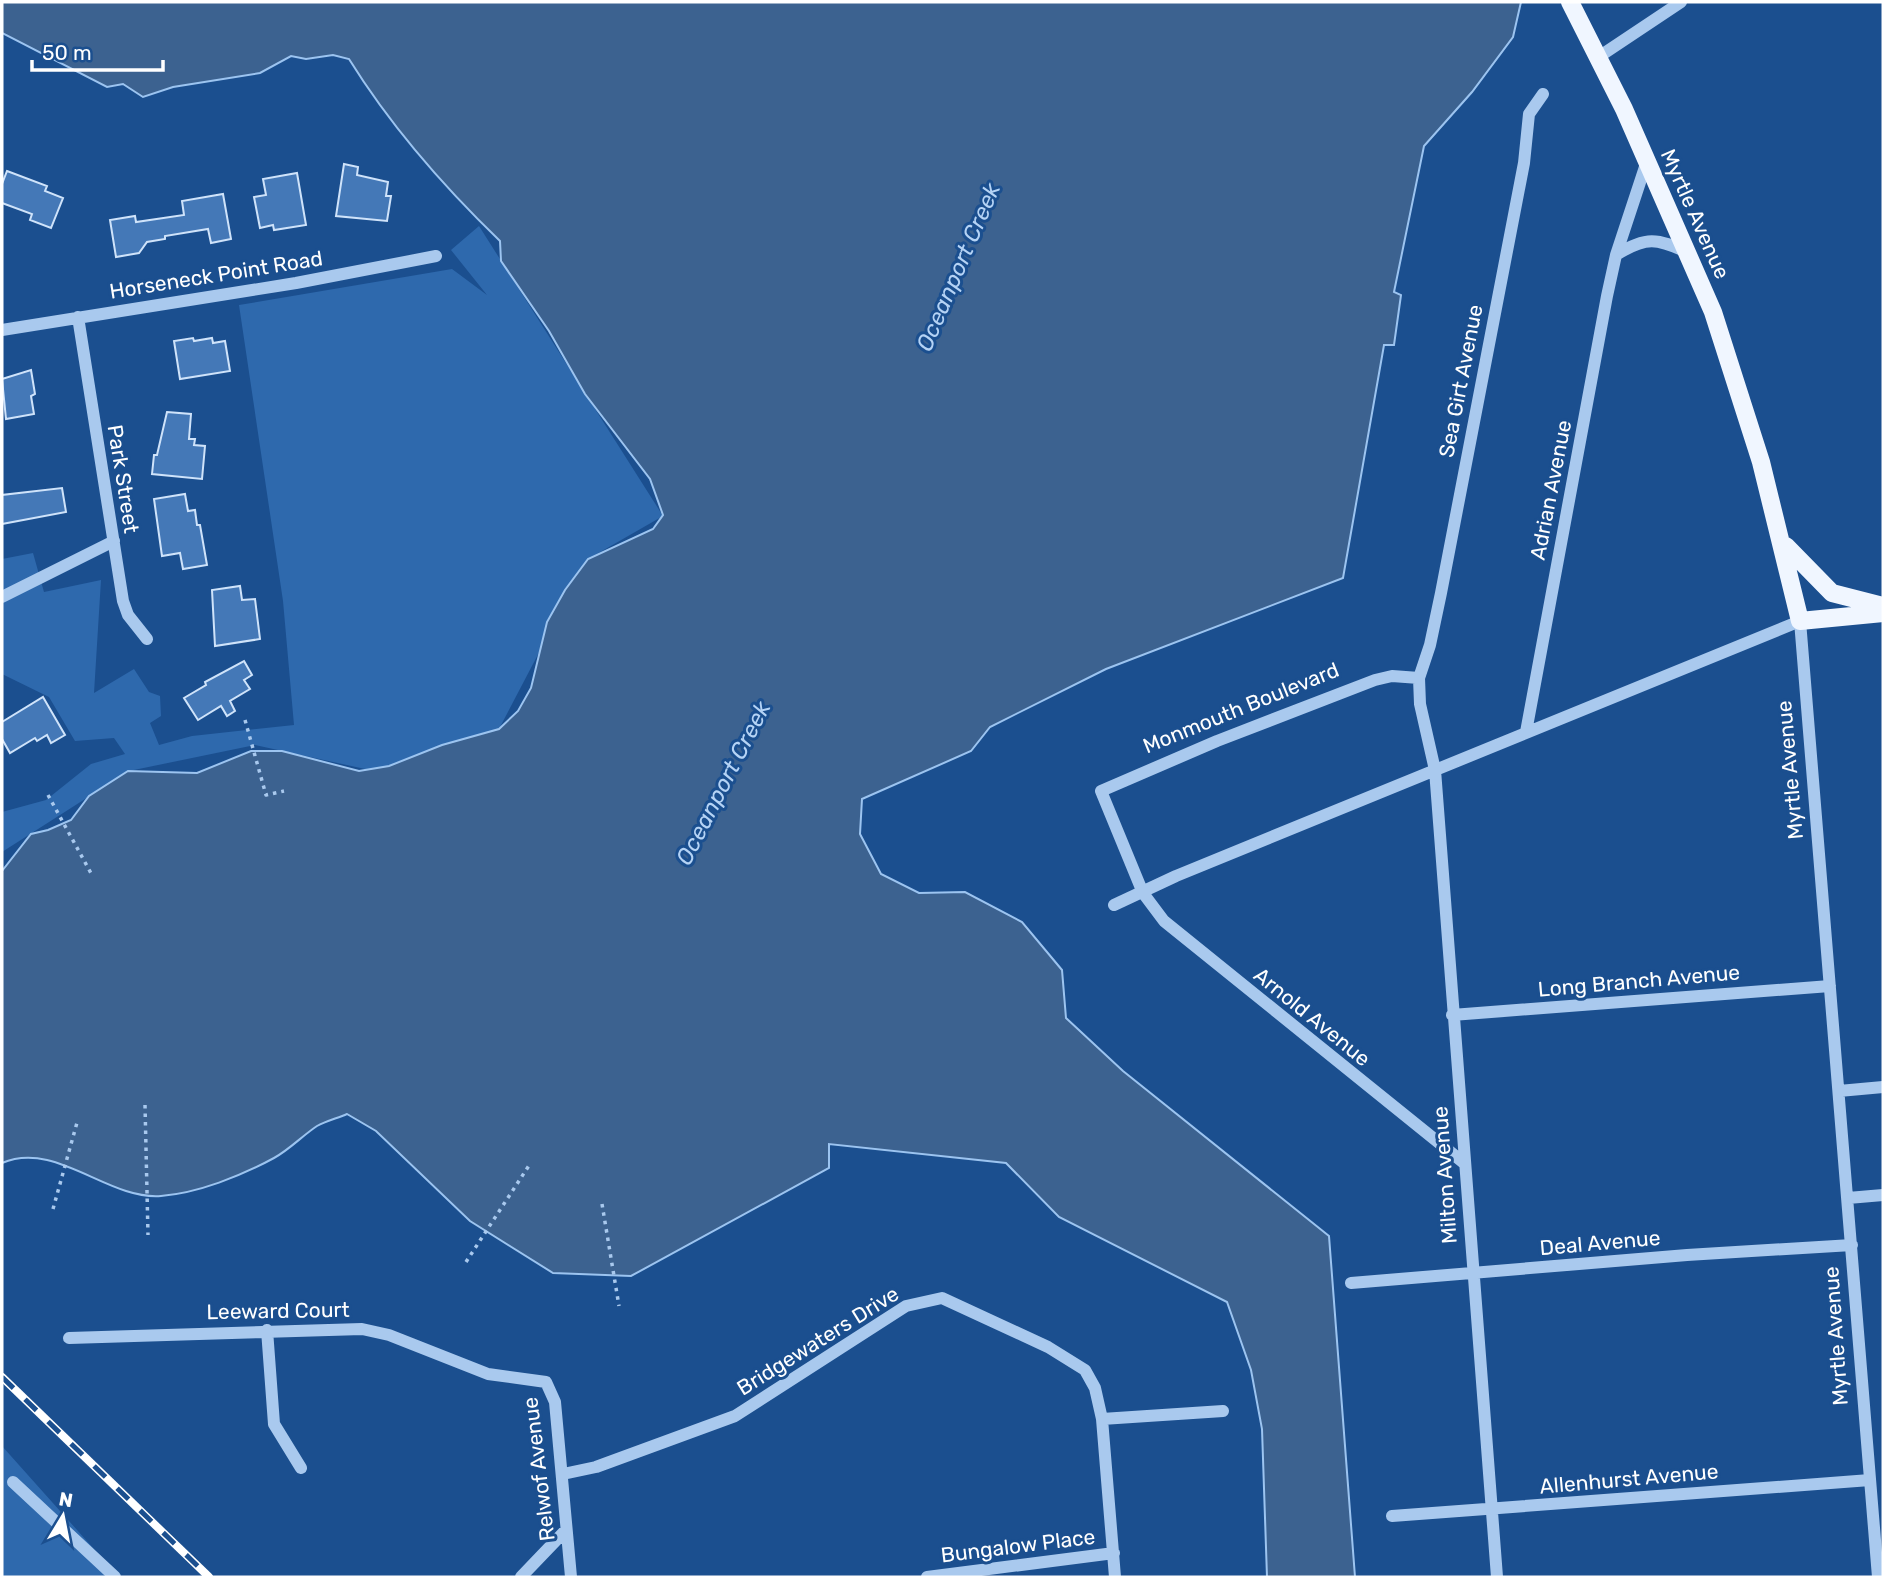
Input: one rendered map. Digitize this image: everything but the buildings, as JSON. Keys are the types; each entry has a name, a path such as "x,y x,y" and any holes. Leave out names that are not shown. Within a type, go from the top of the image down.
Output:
{"main road":[{"name":"Myrtle Avenue","path":"1570,2 1689,253 1738,386 1783,543 1800,621"},
{"path":"1783,543 1832,593 1883,606"},
{"path":"1800,621 1883,612"}],"street":[{"path":"1597,58 1681,2"},
{"name":"Sea Girt Avenue","path":"1419,678 1430,645 1441,593 1524,163 1527,122 1543,94"},
{"name":"Adrian Avenue","path":"1526,732 1616,255 1647,161"},
{"path":"1616,255 1636,243 1652,240 1666,242 1689,253"},
{"name":"Horseneck Point Road","path":"2,330 436,256"},
{"name":"Park Street","path":"78,317 123,601 128,615 147,639"},
{"path":"2,597 114,541"},
{"path":"1114,905 1176,876 1800,621"},
{"name":"Myrtle Avenue","path":"1800,621 1878,1577"},
{"name":"Monmouth Boulevard","path":"1143,893 1101,791 1217,741 1375,680 1392,676 1419,678"},
{"path":"1419,678 1420,704 1435,770"},
{"name":"Milton Avenue","path":"1435,770 1497,1577"},
{"name":"Arnold Avenue","path":"1143,893 1164,921 1464,1163"},
{"name":"Long Branch Avenue","path":"1452,1015 1830,986"},
{"path":"1839,1091 1883,1087"},
{"path":"1848,1198 1883,1195"},
{"name":"Deal Avenue","path":"1351,1283 1852,1245"},
{"name":"Bridgewaters Drive","path":"563,1474 608,1462 735,1416 906,1306 934,1297 972,1310 1085,1370 1095,1388 1102,1419 1115,1577"},
{"name":"Leeward Court","path":"69,1338 362,1329 389,1335 481,1371"},
{"path":"267,1330 274,1424 301,1468"},
{"name":"Relwof Avenue","path":"481,1371 546,1382 550,1386 563,1474 565,1531 571,1577"},
{"path":"1102,1419 1223,1411"},
{"name":"Allenhurst Avenue","path":"1392,1516 1870,1480"},
{"path":"13,1482 115,1577"},
{"path":"520,1577 565,1531"},
{"name":"Bungalow Place","path":"928,1577 1114,1553"}],"path":[{"path":"245,720 266,795 284,791"},
{"path":"48,796 92,875"},
{"path":"145,1105 148,1235"},
{"path":"53,1209 78,1119"},
{"path":"466,1262 530,1164"},
{"path":"602,1204 619,1306"}],"shaded area":[{"path":"479,226 663,516 588,559 499,729 379,772 255,745 129,771 2,852 2,812 46,800 91,764 125,754 114,738 75,741 49,697 2,674 2,559 33,553 44,592 101,580 94,693 134,669 149,692 160,696 161,716 150,723 159,745 192,736 294,725 283,601 239,305 452,269 487,295 451,250"},
{"path":"2,1446 119,1577 2,1577"}],"water":[{"name":"Oceanport Creek","path":"2,2 1521,2 1513,37 1472,92 1424,146 1394,292 1401,295 1394,345 1384,345 1343,578 1106,669 990,727 971,751 862,799 860,834 881,874 919,893 965,892 1022,922 1062,970 1066,1018 1123,1071 1329,1236 1355,1577 1267,1577 1262,1429 1251,1370 1227,1302 1059,1217 1006,1163 829,1144 829,1168 631,1276 553,1273 470,1221 376,1131 347,1114 317,1126 280,1155 248,1171 219,1183 161,1196 141,1195 121,1189 62,1164 42,1159 22,1158 2,1163 2,871 31,834 71,820 89,796 128,771 197,773 251,751 282,751 359,771 389,766 442,745 499,729 518,711 531,688 547,622 565,590 588,559 653,529 663,515 650,479 585,394 549,331 501,261 500,241 419,154 382,108 349,59 333,55 306,59 291,56 260,73 173,87 143,97 123,84 107,87 2,33"}],"railway":[{"path":"2,1377 209,1577"}]}
